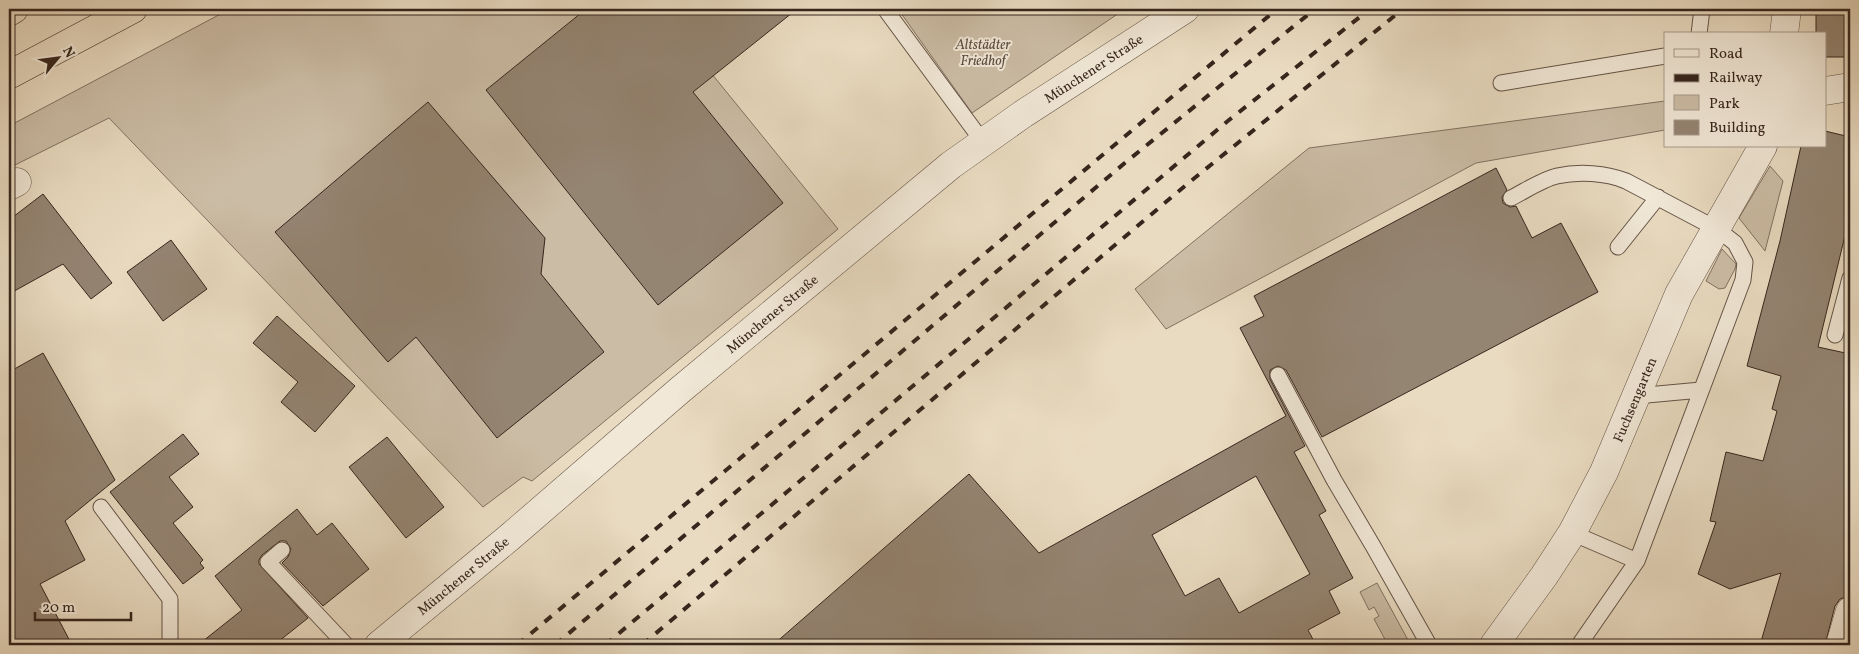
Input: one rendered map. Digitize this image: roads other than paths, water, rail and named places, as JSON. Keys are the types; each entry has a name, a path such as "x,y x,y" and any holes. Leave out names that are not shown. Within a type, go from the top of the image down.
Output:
{"highway":[{"path":"9,12 14,9"},
{"path":"9,75 133,9"}],"street":[{"name":"Münchener Straße","path":"379,645 511,536 703,371 951,165 1023,114 1185,9"},
{"path":"1784,32 1787,9"},
{"path":"1826,91 1850,87"},
{"name":"Fuchsengarten","path":"1494,645 1544,576 1572,533 1604,472 1680,294 1762,148"},
{"path":"1840,645 1850,611"}],"lane":[{"path":"885,9 983,142"},
{"path":"1699,32 1702,9"},
{"path":"1501,83 1664,56"},
{"path":"1511,198 1556,176 1580,174 1611,175 1658,197 1717,229 1735,243 1744,262 1743,280 1637,561 1579,645"},
{"path":"1618,247 1658,197"},
{"path":"1835,335 1850,278"},
{"path":"1278,375 1334,480 1429,645"},
{"path":"1636,396 1701,390"},
{"path":"101,508 170,599 170,645"},
{"path":"1572,533 1637,561"},
{"path":"282,550 268,562 346,645"}],"railway":[{"path":"517,645 1277,9"},
{"path":"555,645 1126,162 1315,9"},
{"path":"605,645 1229,120 1370,9"},
{"path":"642,645 1186,185 1403,9"}],"park label":[{"name":"Altstädter Friedhof","path":"983,52"}]}
